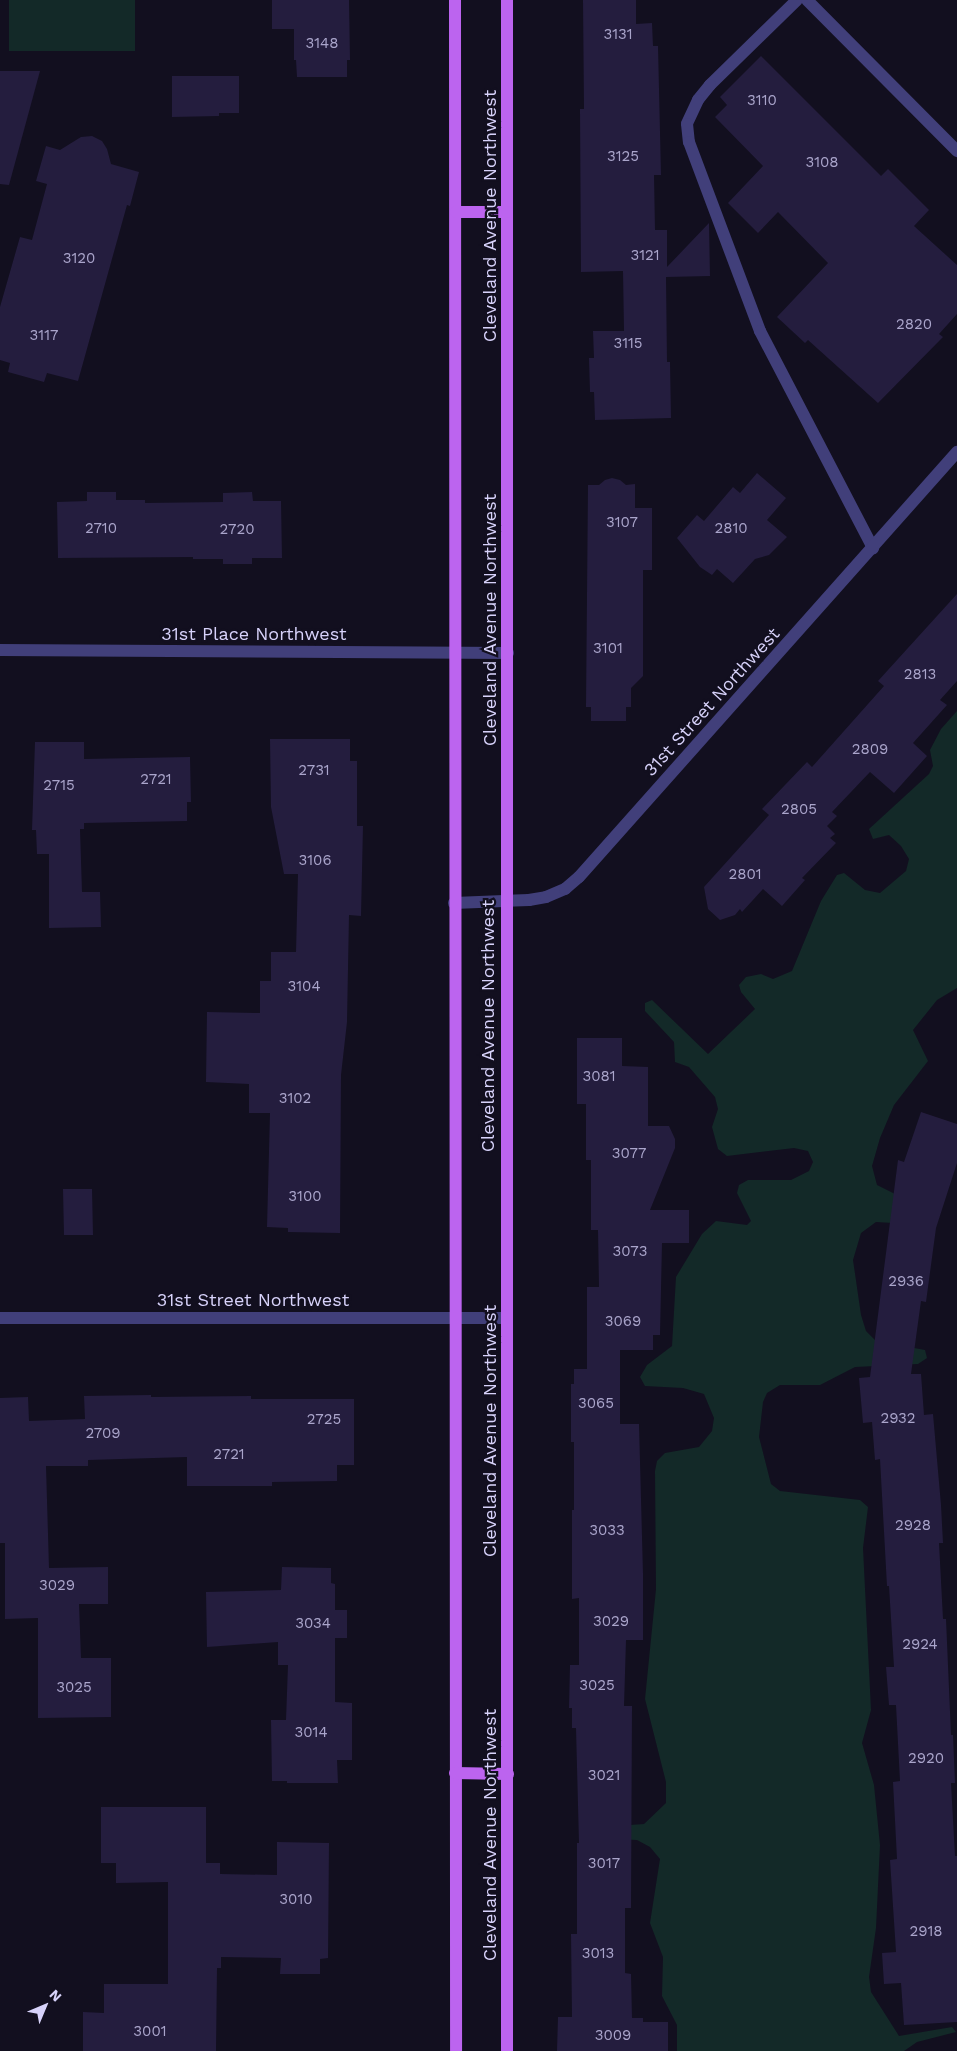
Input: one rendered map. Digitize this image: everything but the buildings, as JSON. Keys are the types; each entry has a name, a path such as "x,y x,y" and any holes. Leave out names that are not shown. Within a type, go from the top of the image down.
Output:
{"main road":[{"name":"Cleveland Avenue Northwest","path":"455,0 456,2051"},
{"name":"Cleveland Avenue Northwest","path":"507,0 508,653 505,901 507,2051"},
{"path":"456,212 507,212"},
{"path":"456,1773 508,1774"}],"street":[{"path":"796,0 710,85 698,100 687,124 689,142 760,331 873,548"},
{"path":"807,0 957,151"},
{"name":"31st Street Northwest","path":"454,903 529,900 546,897 565,889 579,877 957,452"},
{"name":"31st Place Northwest","path":"0,650 508,653"},
{"name":"31st Street Northwest","path":"0,1318 507,1318"}],"green space":[{"path":"9,0 135,0 135,51 9,51"},
{"path":"957,711 957,988 937,1000 913,1030 928,1061 894,1105 880,1138 872,1166 877,1185 923,1208 910,1224 876,1222 861,1233 853,1260 861,1315 866,1331 876,1341 925,1350 927,1358 918,1364 855,1367 820,1385 780,1385 767,1393 763,1402 759,1437 771,1484 780,1491 860,1500 868,1507 863,1548 871,1710 862,1743 874,1785 880,1845 876,1928 869,1977 871,1992 899,2036 952,2027 956,2032 917,2042 904,2051 677,2051 677,2025 662,1996 663,1957 650,1923 660,1859 650,1847 637,1840 596,1838 602,1827 644,1824 666,1803 666,1782 645,1699 656,1589 655,1471 657,1461 665,1453 699,1447 712,1431 714,1418 704,1394 683,1388 645,1386 640,1377 647,1365 672,1346 676,1277 702,1234 716,1221 747,1225 751,1221 737,1193 739,1185 748,1180 791,1180 809,1171 813,1162 808,1151 794,1148 727,1156 718,1149 712,1127 718,1109 715,1097 689,1067 675,1062 674,1042 645,1011 645,1003 652,1000 708,1054 755,1009 741,992 739,985 746,977 761,974 773,979 792,971 821,901 837,875 844,873 865,890 880,893 906,871 909,859 901,846 889,835 873,839 869,829 929,774 933,766 930,750 941,729"}]}
